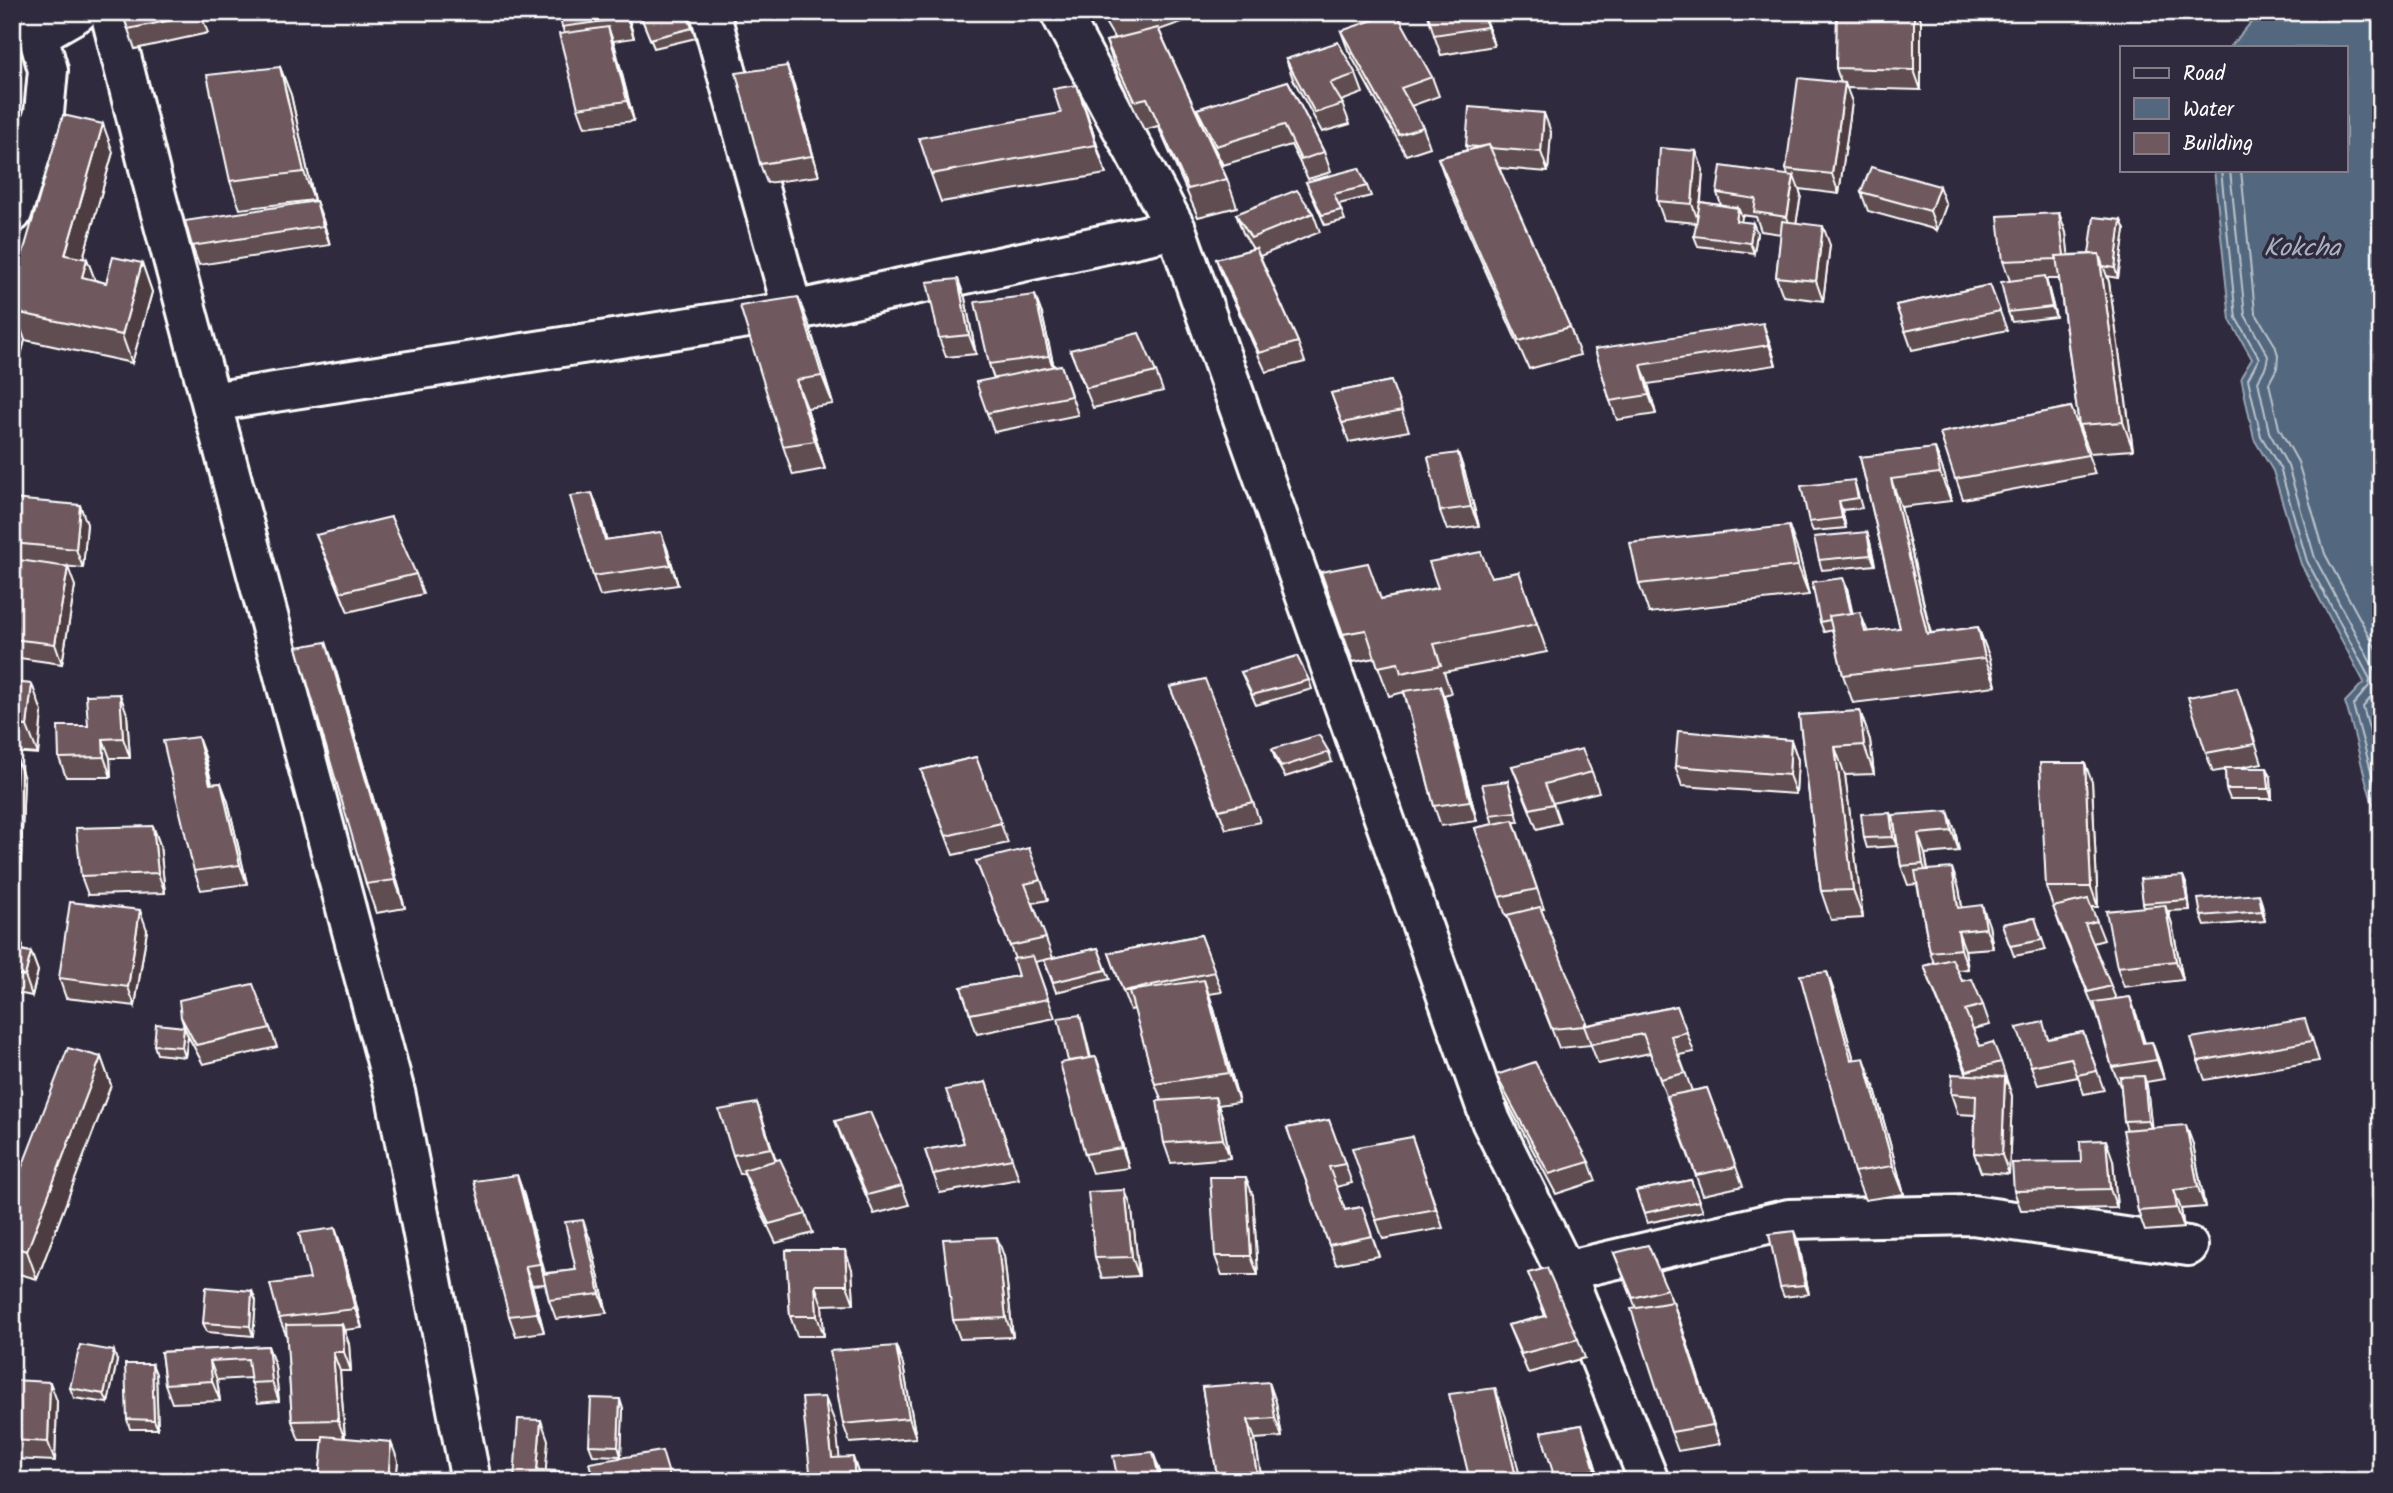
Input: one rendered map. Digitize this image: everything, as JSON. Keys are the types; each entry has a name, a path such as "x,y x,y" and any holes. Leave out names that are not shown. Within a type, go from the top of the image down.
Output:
{"street":[{"path":"12,213 44,113 48,70 41,23 78,12"},
{"path":"110,12 396,1096 471,1481"},
{"path":"710,12 793,311"},
{"path":"1060,12 1175,229 1491,1121 1565,1271 1649,1481"},
{"path":"211,402 793,311 1175,229"},
{"path":"1565,1271 1789,1219 1972,1215 2188,1246"}],"water":[{"name":"Kokcha","path":"2260,12 2381,12 2381,824 2370,795 2345,702 2364,682 2301,564 2273,471 2254,439 2241,377 2252,359 2230,320 2214,172 2348,172 2348,46 2231,46"}],"building":[{"path":"122,12 200,12 201,14 128,29"},
{"path":"559,12 625,12 627,18 562,27"},
{"path":"639,12 686,12 692,28 650,39"},
{"path":"1106,12 1122,12 1109,17"},
{"path":"1396,12 1432,77 1401,88 1423,127 1399,135 1341,31"},
{"path":"1427,12 1483,12 1487,27 1434,35"},
{"path":"1837,12 1914,12 1914,70 1836,68"},
{"path":"608,27 627,101 578,108 559,34"},
{"path":"1158,28 1227,179 1188,189 1147,98 1134,101 1106,41"},
{"path":"1338,42 1356,74 1330,83 1343,104 1315,113 1286,59"},
{"path":"787,66 812,156 760,164 736,73"},
{"path":"280,67 304,172 230,181 207,75"},
{"path":"1798,78 1845,83 1832,174 1786,169"},
{"path":"1288,81 1324,152 1301,160 1284,125 1216,146 1197,109"},
{"path":"1077,85 1096,145 931,174 919,138 1061,113 1053,89"},
{"path":"1469,107 1544,113 1541,152 1490,148 1489,145 1466,146"},
{"path":"63,115 103,124 65,255 87,259 82,277 106,283 113,257 142,263 122,335 15,312 12,321 12,291"},
{"path":"1489,145 1570,327 1519,341 1438,158"},
{"path":"1660,148 1696,151 1692,204 1657,201"},
{"path":"1721,166 1794,176 1787,217 1754,212 1756,199 1717,193"},
{"path":"1871,167 1939,186 1930,211 1861,192"},
{"path":"1359,168 1367,186 1334,194 1341,210 1322,215 1306,182"},
{"path":"1297,190 1313,213 1251,238 1236,214"},
{"path":"316,201 323,226 192,246 185,221"},
{"path":"1700,202 1738,208 1736,221 1753,223 1750,243 1694,236"},
{"path":"2059,213 2064,256 2056,256 2057,259 2003,261 1998,216"},
{"path":"2094,217 2121,220 2115,268 2103,266 2099,254 2089,254"},
{"path":"1782,221 1823,226 1816,281 1776,277"},
{"path":"1256,248 1298,342 1259,353 1216,259"},
{"path":"2099,254 2123,422 2079,425 2056,256"},
{"path":"2045,276 2052,307 2008,312 2001,282"},
{"path":"958,279 969,335 939,338 927,282"},
{"path":"1990,285 2000,311 1905,331 1896,305"},
{"path":"1035,295 1049,356 989,364 975,302"},
{"path":"798,297 822,376 796,380 815,441 783,446 740,306"},
{"path":"1763,323 1769,345 1641,365 1649,395 1610,401 1595,349"},
{"path":"1139,333 1156,372 1086,388 1070,350"},
{"path":"1061,365 1071,396 987,413 976,382"},
{"path":"1391,381 1402,411 1342,423 1331,393"},
{"path":"2071,407 2088,455 1955,479 1940,433"},
{"path":"1935,448 1940,473 1891,479 1927,634 1978,627 1985,658 1843,675 1829,616 1860,612 1865,632 1900,628 1860,457"},
{"path":"1458,453 1471,507 1440,511 1428,457"},
{"path":"1854,480 1858,498 1839,501 1842,518 1809,522 1801,486"},
{"path":"592,493 605,540 661,532 671,565 593,576 570,496"},
{"path":"12,499 80,505 76,549 12,543"},
{"path":"391,517 416,574 341,592 316,535"},
{"path":"1789,526 1798,566 1639,584 1630,543"},
{"path":"1867,532 1871,555 1819,560 1814,537"},
{"path":"1481,552 1491,577 1519,572 1537,624 1434,644 1441,665 1401,673 1398,663 1378,667 1366,630 1343,634 1321,572 1368,563 1381,599 1438,588 1429,562"},
{"path":"12,559 68,567 55,644 12,639"},
{"path":"1843,578 1851,613 1829,616 1830,620 1820,622 1812,582"},
{"path":"326,642 395,880 366,884 297,647"},
{"path":"1297,656 1309,680 1252,695 1241,672"},
{"path":"1205,679 1253,802 1219,810 1170,687"},
{"path":"12,682 32,684 27,726 12,724"},
{"path":"1440,686 1470,801 1434,806 1404,691"},
{"path":"2237,688 2255,744 2206,753 2188,697"},
{"path":"120,694 123,738 103,739 104,757 59,758 58,726 88,726 86,695"},
{"path":"1860,711 1864,745 1835,747 1853,890 1821,891 1799,715"},
{"path":"1678,731 1791,740 1789,775 1675,766"},
{"path":"1319,735 1329,752 1281,767 1272,749"},
{"path":"198,737 210,784 221,783 240,865 194,871 163,741"},
{"path":"1582,749 1592,772 1545,784 1553,804 1530,809 1512,766"},
{"path":"976,757 1001,823 946,836 921,770"},
{"path":"12,759 17,759 13,866 12,866"},
{"path":"2040,763 2085,763 2091,887 2046,887"},
{"path":"2225,768 2267,768 2269,789 2226,789"},
{"path":"1508,781 1516,812 1490,815 1482,784"},
{"path":"1948,811 1952,831 1918,834 1923,864 1901,866 1893,815"},
{"path":"1890,813 1893,837 1864,838 1861,814"},
{"path":"1513,820 1537,889 1499,897 1475,828"},
{"path":"153,826 158,873 81,876 76,828"},
{"path":"1029,848 1041,880 1025,884 1046,938 1010,946 976,861"},
{"path":"1952,868 1958,908 1982,905 1986,928 1958,931 1961,949 1930,952 1915,871"},
{"path":"2183,876 2187,900 2143,903 2140,879"},
{"path":"2259,894 2262,911 2201,916 2198,899"},
{"path":"2088,899 2097,921 2085,924 2111,986 2088,992 2053,907"},
{"path":"70,902 140,910 128,987 59,978"},
{"path":"2165,905 2176,961 2117,967 2106,911"},
{"path":"1540,907 1586,1021 1584,1026 1552,1029 1507,915"},
{"path":"2035,918 2042,940 2010,946 2002,924"},
{"path":"1201,935 1215,972 1123,991 1109,953"},
{"path":"1098,948 1106,970 1053,982 1044,960"},
{"path":"12,949 31,952 25,976 12,974"},
{"path":"1033,956 1048,999 970,1014 961,987 1018,976 1013,959"},
{"path":"1952,959 1962,981 1972,979 1983,1005 1965,1010 1980,1046 1993,1042 2001,1062 1967,1071 1924,966"},
{"path":"1827,972 1851,1060 1864,1058 1893,1166 1854,1172 1800,975"},
{"path":"1204,980 1229,1073 1155,1084 1129,991"},
{"path":"253,984 270,1028 196,1045 181,1017 179,1000"},
{"path":"2130,997 2143,1043 2152,1042 2157,1060 2112,1067 2094,1002"},
{"path":"1677,1006 1687,1032 1671,1036 1685,1073 1660,1079 1643,1034 1591,1044 1584,1026"},
{"path":"1080,1015 1090,1058 1068,1061 1058,1018"},
{"path":"2305,1019 2312,1041 2198,1061 2191,1038"},
{"path":"2043,1022 2048,1039 2083,1032 2097,1071 2077,1075 2071,1058 2031,1066 2017,1028"},
{"path":"156,1024 184,1027 182,1047 154,1045"},
{"path":"68,1048 101,1057 27,1251 12,1247 12,1193"},
{"path":"1096,1057 1122,1148 1085,1154 1060,1063"},
{"path":"1535,1062 1589,1162 1549,1174 1496,1075"},
{"path":"1952,1074 2005,1077 2002,1155 1974,1153 1976,1096 1951,1094"},
{"path":"2144,1076 2148,1120 2124,1121 2120,1077"},
{"path":"986,1082 1012,1159 933,1174 925,1150 964,1143 946,1090"},
{"path":"1707,1088 1736,1167 1696,1175 1667,1096"},
{"path":"1215,1097 1223,1139 1164,1143 1157,1101"},
{"path":"757,1103 771,1148 733,1155 719,1110"},
{"path":"870,1112 902,1186 867,1195 835,1121"},
{"path":"1329,1120 1345,1164 1329,1167 1345,1210 1362,1207 1372,1236 1329,1245 1287,1128"},
{"path":"2186,1125 2198,1187 2174,1190 2177,1208 2138,1211 2123,1130"},
{"path":"1412,1137 1436,1209 1376,1220 1352,1148"},
{"path":"2106,1140 2110,1189 2014,1191 2012,1163 2081,1162 2080,1141"},
{"path":"780,1159 806,1214 769,1224 743,1170"},
{"path":"517,1175 540,1264 525,1266 537,1313 509,1316 474,1181"},
{"path":"1210,1177 1246,1177 1251,1256 1215,1256"},
{"path":"1691,1180 1699,1201 1644,1213 1636,1191"},
{"path":"1125,1190 1132,1257 1095,1258 1088,1192"},
{"path":"583,1220 600,1294 549,1300 543,1274 576,1270 565,1222"},
{"path":"335,1228 355,1309 279,1318 270,1284 310,1279 299,1233"},
{"path":"1794,1231 1805,1285 1780,1287 1769,1234"},
{"path":"997,1237 1006,1318 953,1320 943,1239"},
{"path":"1648,1245 1667,1289 1633,1298 1614,1253"},
{"path":"786,1250 845,1250 847,1285 815,1285 817,1316 790,1316"},
{"path":"1547,1268 1578,1339 1521,1354 1508,1325 1546,1316 1528,1273"},
{"path":"206,1287 252,1291 250,1326 203,1323"},
{"path":"1673,1302 1713,1425 1671,1432 1631,1309"},
{"path":"342,1324 344,1352 333,1352 338,1420 292,1421 286,1325"},
{"path":"80,1345 114,1351 104,1394 70,1388"},
{"path":"268,1346 272,1382 251,1383 248,1359 210,1361 212,1381 165,1384 161,1352"},
{"path":"896,1346 909,1418 843,1424 830,1351"},
{"path":"125,1364 152,1364 154,1420 127,1419"},
{"path":"12,1380 50,1382 48,1442 12,1440"},
{"path":"1269,1382 1275,1418 1248,1420 1258,1481 1218,1481 1202,1387"},
{"path":"1495,1388 1517,1481 1470,1481 1449,1394"},
{"path":"825,1397 832,1458 853,1457 855,1481 811,1481 802,1398"},
{"path":"591,1398 620,1399 618,1446 589,1445"},
{"path":"518,1419 541,1420 537,1470 559,1471 559,1481 514,1481"},
{"path":"1582,1425 1595,1470 1554,1476 1541,1432"},
{"path":"323,1436 391,1442 388,1481 319,1481"},
{"path":"662,1451 671,1481 594,1481 589,1463"},
{"path":"1153,1452 1160,1481 1118,1481 1113,1456"},
{"path":"1367,1474 1368,1481 1323,1479"},
{"path":"1722,1478 1745,1481 1722,1481"}]}
